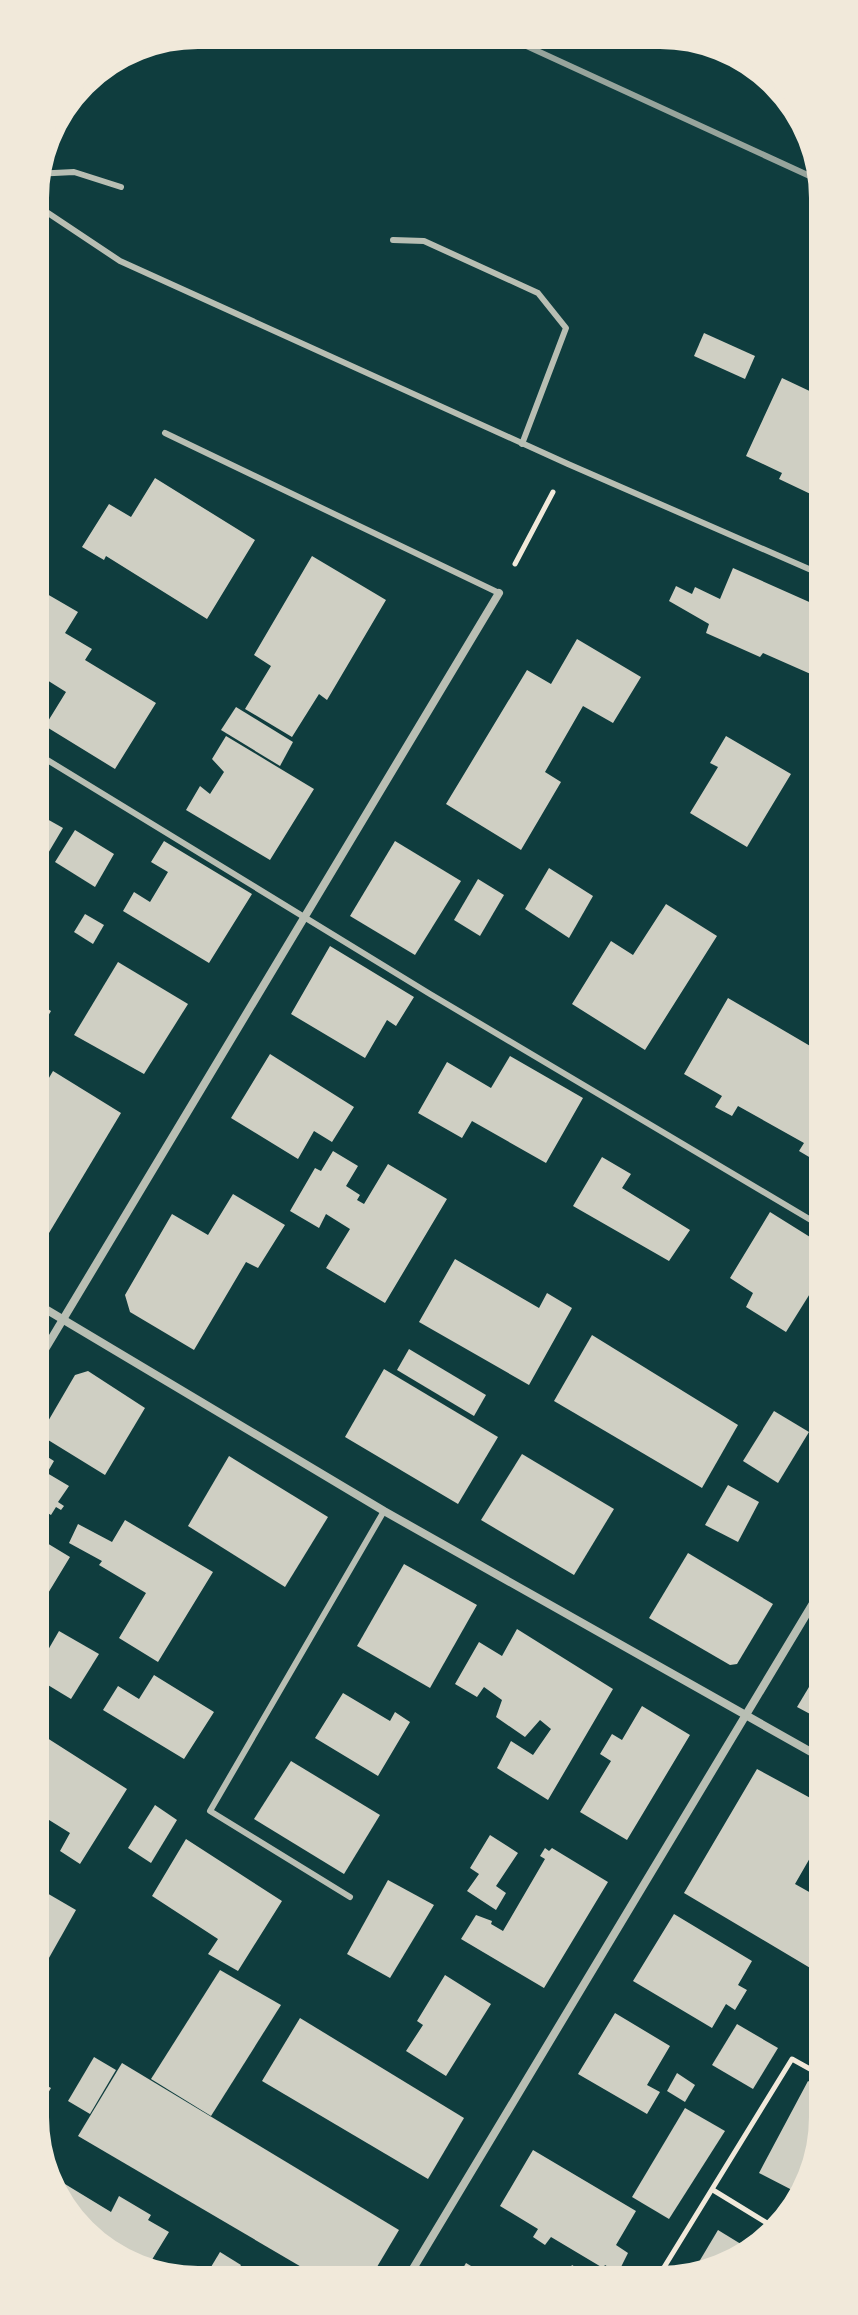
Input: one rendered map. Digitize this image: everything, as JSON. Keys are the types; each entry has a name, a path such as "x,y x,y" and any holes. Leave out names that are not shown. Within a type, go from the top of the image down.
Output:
{"street":[{"path":"44,1351 499,593"},
{"path":"44,1308 384,1511 814,1754"},
{"path":"412,2271 814,1601"}],"lane":[{"path":"46,173 74,172 121,187"},
{"path":"44,210 120,261 522,444 814,571"},
{"path":"393,240 424,241 538,293 566,328 522,444"},
{"path":"165,433 499,593"},
{"path":"44,758 814,1222"},
{"path":"350,1897 210,1811 384,1511"}],"path":[{"path":"499,593 568,464"},
{"path":"662,2271 792,2059 814,2071"},
{"path":"713,2190 770,2225"}],"building":[{"path":"704,333 755,356 745,379 694,356"},
{"path":"782,378 814,393 814,496 779,479 782,473 746,456"},
{"path":"155,478 255,540 207,619 106,556 104,560 82,547 109,504 131,517"},
{"path":"312,556 386,600 327,700 319,694 292,737 245,709 271,666 254,655"},
{"path":"733,568 814,604 814,675 763,653 760,657 706,633 709,624 669,601 676,586 692,594 695,587 720,599"},
{"path":"47,594 78,612 65,633 92,649 85,660 156,703 115,769 45,726 66,692 44,678 44,599"},
{"path":"577,639 641,677 613,723 583,706 545,772 561,782 521,850 446,804 527,670 551,684"},
{"path":"236,707 293,742 280,766 221,730"},
{"path":"226,736 314,789 270,860 186,810 200,786 210,794 224,772 212,759"},
{"path":"726,736 791,774 747,847 690,813 718,767 710,763"},
{"path":"44,817 63,828 44,860"},
{"path":"75,830 114,854 95,887 55,862"},
{"path":"164,841 252,894 209,963 123,911 134,892 150,902 168,872 151,862"},
{"path":"395,841 461,881 415,955 350,916"},
{"path":"549,868 593,896 569,938 525,909"},
{"path":"478,879 504,895 480,936 454,920"},
{"path":"666,904 717,936 645,1050 572,1004 611,941 633,955"},
{"path":"85,914 104,925 93,944 74,932"},
{"path":"330,946 414,997 396,1026 387,1020 365,1058 291,1014"},
{"path":"118,962 188,1004 144,1074 74,1035"},
{"path":"728,998 814,1048 814,1160 799,1151 804,1143 738,1106 732,1116 715,1107 722,1096 684,1074"},
{"path":"44,1007 51,1011 44,1023"},
{"path":"270,1054 354,1107 332,1142 314,1131 298,1159 231,1118"},
{"path":"510,1056 583,1098 546,1163 472,1121 462,1138 418,1113 447,1062 491,1088"},
{"path":"53,1071 121,1113 44,1238 44,1086"},
{"path":"333,1151 358,1166 346,1186 360,1195 357,1200 364,1204 388,1164 447,1199 385,1303 326,1268 350,1229 326,1214 319,1228 290,1211 315,1168 321,1171"},
{"path":"602,1157 631,1174 622,1188 690,1230 669,1261 573,1206"},
{"path":"233,1194 285,1225 258,1268 246,1262 194,1350 130,1312 125,1295 172,1214 208,1235"},
{"path":"770,1212 814,1240 814,1287 786,1332 746,1307 753,1293 730,1278"},
{"path":"455,1259 539,1308 547,1293 572,1308 529,1385 419,1322"},
{"path":"592,1335 738,1425 702,1488 554,1401"},
{"path":"409,1349 486,1395 474,1416 397,1370"},
{"path":"384,1369 498,1437 458,1504 345,1437"},
{"path":"88,1371 145,1408 105,1475 44,1437 44,1428 75,1375"},
{"path":"774,1411 809,1432 778,1483 743,1461"},
{"path":"522,1454 614,1509 574,1575 481,1520"},
{"path":"44,1455 54,1461 47,1473 69,1486 58,1502 64,1506 61,1510 56,1507 51,1515 44,1511"},
{"path":"229,1456 328,1517 285,1587 188,1526"},
{"path":"728,1485 759,1502 738,1542 705,1525"},
{"path":"125,1520 213,1572 158,1662 119,1638 146,1593 99,1565 102,1561 69,1543 78,1524 112,1542"},
{"path":"44,1541 70,1557 44,1600"},
{"path":"688,1553 773,1604 737,1664 730,1665 649,1618"},
{"path":"404,1564 477,1605 430,1688 357,1646"},
{"path":"517,1629 613,1689 548,1800 497,1768 511,1741 533,1755 551,1729 540,1720 525,1737 496,1717 502,1700 484,1687 477,1697 455,1684 479,1642 502,1656"},
{"path":"59,1631 99,1654 71,1699 44,1683 44,1657"},
{"path":"154,1675 214,1712 184,1759 103,1710 118,1686 139,1699"},
{"path":"814,1679 814,1716 797,1707"},
{"path":"343,1693 390,1721 395,1712 410,1722 378,1776 315,1738"},
{"path":"642,1706 690,1735 627,1840 580,1812 611,1761 600,1754 612,1734 622,1740"},
{"path":"44,1736 127,1789 80,1864 60,1851 70,1833 44,1817"},
{"path":"291,1761 380,1815 344,1874 254,1819"},
{"path":"757,1769 814,1800 814,1851 795,1884 814,1895 814,1970 684,1893"},
{"path":"155,1805 177,1820 151,1863 128,1848"},
{"path":"490,1835 518,1853 496,1886 506,1893 496,1910 467,1891 479,1874 470,1868"},
{"path":"186,1839 282,1901 238,1971 208,1954 218,1939 152,1896"},
{"path":"545,1848 549,1851 552,1848 608,1882 544,1988 461,1939 476,1915 492,1921 491,1924 503,1931 545,1859 540,1856"},
{"path":"388,1880 434,1905 390,1978 347,1954"},
{"path":"44,1891 76,1910 44,1964"},
{"path":"674,1914 752,1961 738,1985 747,1990 735,2010 726,2004 712,2028 633,1981"},
{"path":"220,1970 281,2005 211,2116 151,2079"},
{"path":"445,1975 491,2004 446,2076 406,2051 423,2025 417,2021"},
{"path":"615,2013 670,2046 647,2085 660,2092 647,2114 578,2074"},
{"path":"300,2018 464,2118 428,2179 262,2081"},
{"path":"737,2024 778,2048 753,2089 712,2065"},
{"path":"94,2057 116,2070 90,2114 68,2101"},
{"path":"122,2063 399,2230 375,2271 308,2271 78,2136"},
{"path":"677,2073 695,2085 685,2102 667,2091"},
{"path":"808,2081 814,2084 814,2127 809,2157 798,2185 789,2201 794,2191 759,2173"},
{"path":"44,2084 51,2088 44,2100"},
{"path":"685,2108 725,2131 669,2219 632,2197"},
{"path":"533,2150 636,2211 616,2245 628,2253 619,2271 605,2265 603,2268 551,2237 545,2245 533,2237 538,2229 500,2206"},
{"path":"59,2183 111,2212 119,2196 151,2215 148,2220 169,2232 150,2263 121,2250 89,2226 70,2203"},
{"path":"718,2230 744,2246 719,2259 696,2267"},
{"path":"220,2252 241,2265 237,2271 209,2271"},
{"path":"466,2263 479,2271 461,2271"},
{"path":"572,2265 582,2271 568,2271"}],"railway":[{"path":"522,44 813,177"}]}
